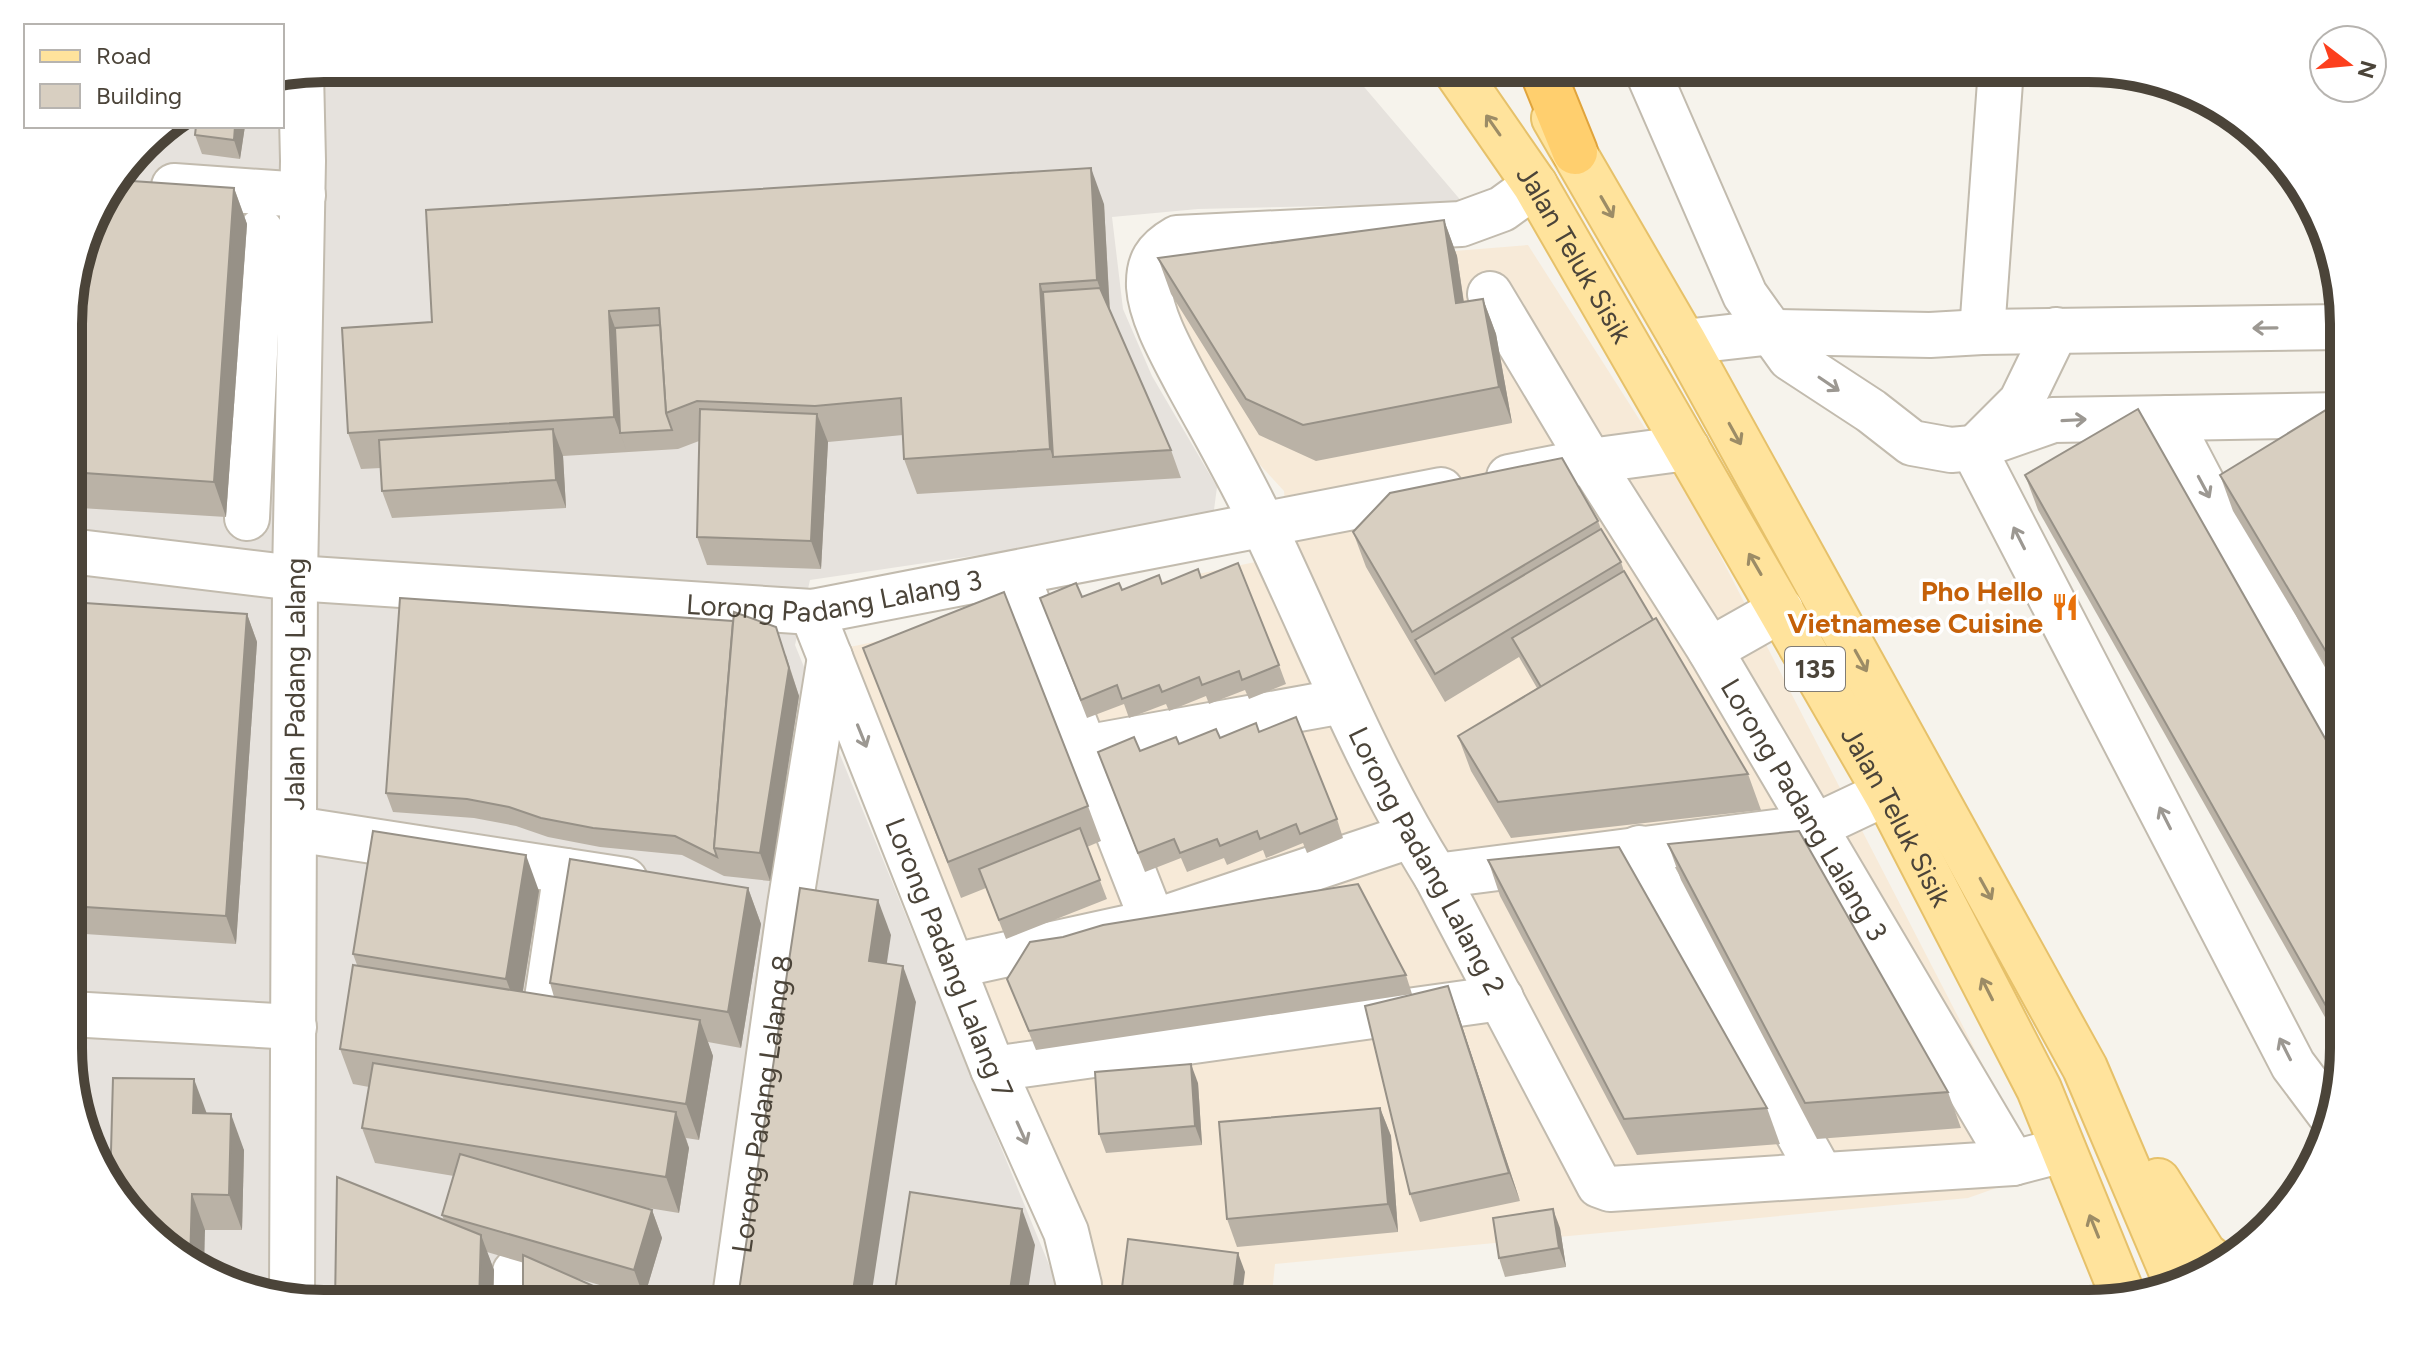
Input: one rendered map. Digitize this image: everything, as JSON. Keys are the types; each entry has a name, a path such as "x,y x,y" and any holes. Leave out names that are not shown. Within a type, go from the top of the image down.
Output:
{"highway":[{"path":"1547,82 1575,152"}],"main road":[{"name":"Jalan Teluk Sisik","path":"1464,82 1535,185 1886,793 2039,1089 2120,1288"},
{"name":"Jalan Teluk Sisik","path":"1532,82 1684,342 2085,1068 2173,1275"},
{"path":"2085,1068 2209,1258"}],"street":[{"path":"1652,82 1745,295 1790,358 1871,411 1912,443 1951,450 1973,448 2053,420 2329,415"},
{"path":"1982,332 2000,82"},
{"name":"Jalan Padang Lalang","path":"292,1288 295,578 303,195 301,83"},
{"path":"135,183 303,195"},
{"name":"Lorong Padang Lalang 2","path":"1535,185 1502,209 1461,224 1177,238 1160,248 1150,266 1149,289 1163,336 1264,525 1343,701 1410,836 1436,876 1599,1185 1603,1188 1821,1175"},
{"path":"247,518 261,231"},
{"name":"Lorong Padang Lalang 3","path":"1490,294 1590,461 1710,650 2013,1163"},
{"path":"1684,342 1773,332 1930,335 2056,330 2329,327"},
{"path":"1973,448 2021,402 2056,330"},
{"path":"254,385 299,387"},
{"path":"2168,418 2284,640 2329,719"},
{"name":"Lorong Padang Lalang 3","path":"82,552 295,578 812,612 1590,461 1687,448"},
{"path":"1973,448 2293,1065 2323,1105"},
{"path":"1016,573 1153,922"},
{"path":"1710,650 1781,610"},
{"name":"Lorong Padang Lalang 7","path":"812,612 993,1069 1066,1232 1079,1290"},
{"name":"Lorong Padang Lalang 8","path":"736,1290 790,905 830,656"},
{"path":"1084,748 1343,701"},
{"path":"1436,876 1814,827 1886,793"},
{"path":"295,829 670,887"},
{"path":"953,966 1153,922 1410,836"},
{"path":"1639,848 1821,1175 2013,1163 2063,1150"},
{"path":"546,1005 566,871"},
{"path":"745,899 790,905"},
{"path":"993,1069 1501,998"},
{"path":"82,1015 294,1027"}],"shaded area":[{"path":"324,82 1360,82 1463,203 1198,209 1112,217 1123,309 1152,376 1217,487 1214,510 1194,523 810,580 795,645 1059,1290 292,1288 231,1272 203,1258 177,1240 142,1208 107,1155 95,1126 84,1080 82,324 90,261 100,231 123,189 164,142 182,128 284,128 284,86"},
{"path":"1528,245 1694,505 2016,1129 2019,1166 2002,1186 1968,1198 1275,1264 1272,1289 1100,1290 1102,1276 845,648 1289,555 1284,491 1240,443 1165,309 1170,271 1207,271"}],"building":[{"path":"196,128 235,128 234,140 195,135"},
{"path":"1091,168 1097,280 1040,284 1050,449 904,459 901,398 815,406 697,401 666,413 659,308 609,311 614,417 348,433 342,328 432,322 426,210"},
{"path":"129,181 234,188 214,482 82,473 84,292 100,231"},
{"path":"1444,220 1456,303 1483,299 1499,387 1303,425 1246,399 1158,258"},
{"path":"1100,288 1171,450 1053,457 1043,292"},
{"path":"660,325 666,413 672,430 620,433 615,328"},
{"path":"700,409 817,414 811,541 697,537"},
{"path":"2138,409 2329,745 2329,1011 2025,475"},
{"path":"2326,410 2329,415 2329,657 2220,475"},
{"path":"553,429 556,480 382,491 379,440"},
{"path":"1562,458 1598,521 1412,632 1353,532 1390,493"},
{"path":"1601,529 1621,562 1435,674 1415,640"},
{"path":"1238,563 1279,665 1242,680 1239,671 1202,685 1199,677 1162,692 1159,685 1122,699 1117,685 1081,700 1040,598 1076,583 1082,597 1119,583 1122,590 1159,575 1162,584 1198,569 1201,578"},
{"path":"1624,571 1653,620 1541,687 1512,638"},
{"path":"1004,592 1088,806 948,862 863,648"},
{"path":"400,598 733,621 714,848 717,857 675,836 593,828 467,799 386,793"},
{"path":"82,603 247,614 226,916 82,907"},
{"path":"734,612 776,627 789,668 760,853 714,848"},
{"path":"1656,618 1748,774 1498,802 1458,736"},
{"path":"1296,717 1337,819 1300,834 1296,824 1260,839 1257,831 1220,846 1217,839 1180,853 1174,839 1138,853 1098,752 1134,737 1140,751 1176,737 1179,744 1216,729 1220,738 1256,723 1259,732"},
{"path":"1080,828 1100,880 999,920 979,869"},
{"path":"373,831 526,855 506,979 353,954"},
{"path":"1799,831 1948,1092 1805,1103 1668,844"},
{"path":"1619,847 1767,1108 1624,1119 1488,860"},
{"path":"570,859 748,888 728,1012 550,983"},
{"path":"1358,884 1406,975 1029,1031 1007,979 1030,942 1063,937 1103,925"},
{"path":"800,888 878,900 869,961 903,966 853,1290 739,1290"},
{"path":"353,965 700,1020 686,1104 340,1049"},
{"path":"1448,986 1509,1173 1410,1194 1365,1006"},
{"path":"373,1063 676,1112 666,1177 362,1128"},
{"path":"1191,1064 1195,1126 1099,1134 1095,1072"},
{"path":"113,1078 194,1079 193,1113 231,1114 229,1195 192,1194 190,1249 142,1208 111,1162"},
{"path":"1380,1108 1388,1204 1227,1219 1219,1122"},
{"path":"460,1154 652,1210 634,1270 442,1215"},
{"path":"337,1177 481,1235 479,1290 335,1290"},
{"path":"910,1192 1022,1209 1010,1290 895,1290"},
{"path":"1553,1209 1559,1248 1499,1258 1493,1218"},
{"path":"1128,1239 1238,1253 1234,1289 1122,1290"},
{"path":"523,1255 602,1290 523,1290"}],"place":[{"name":"Pho Hello Vietnamese Cuisine","path":"2065,607"}]}
